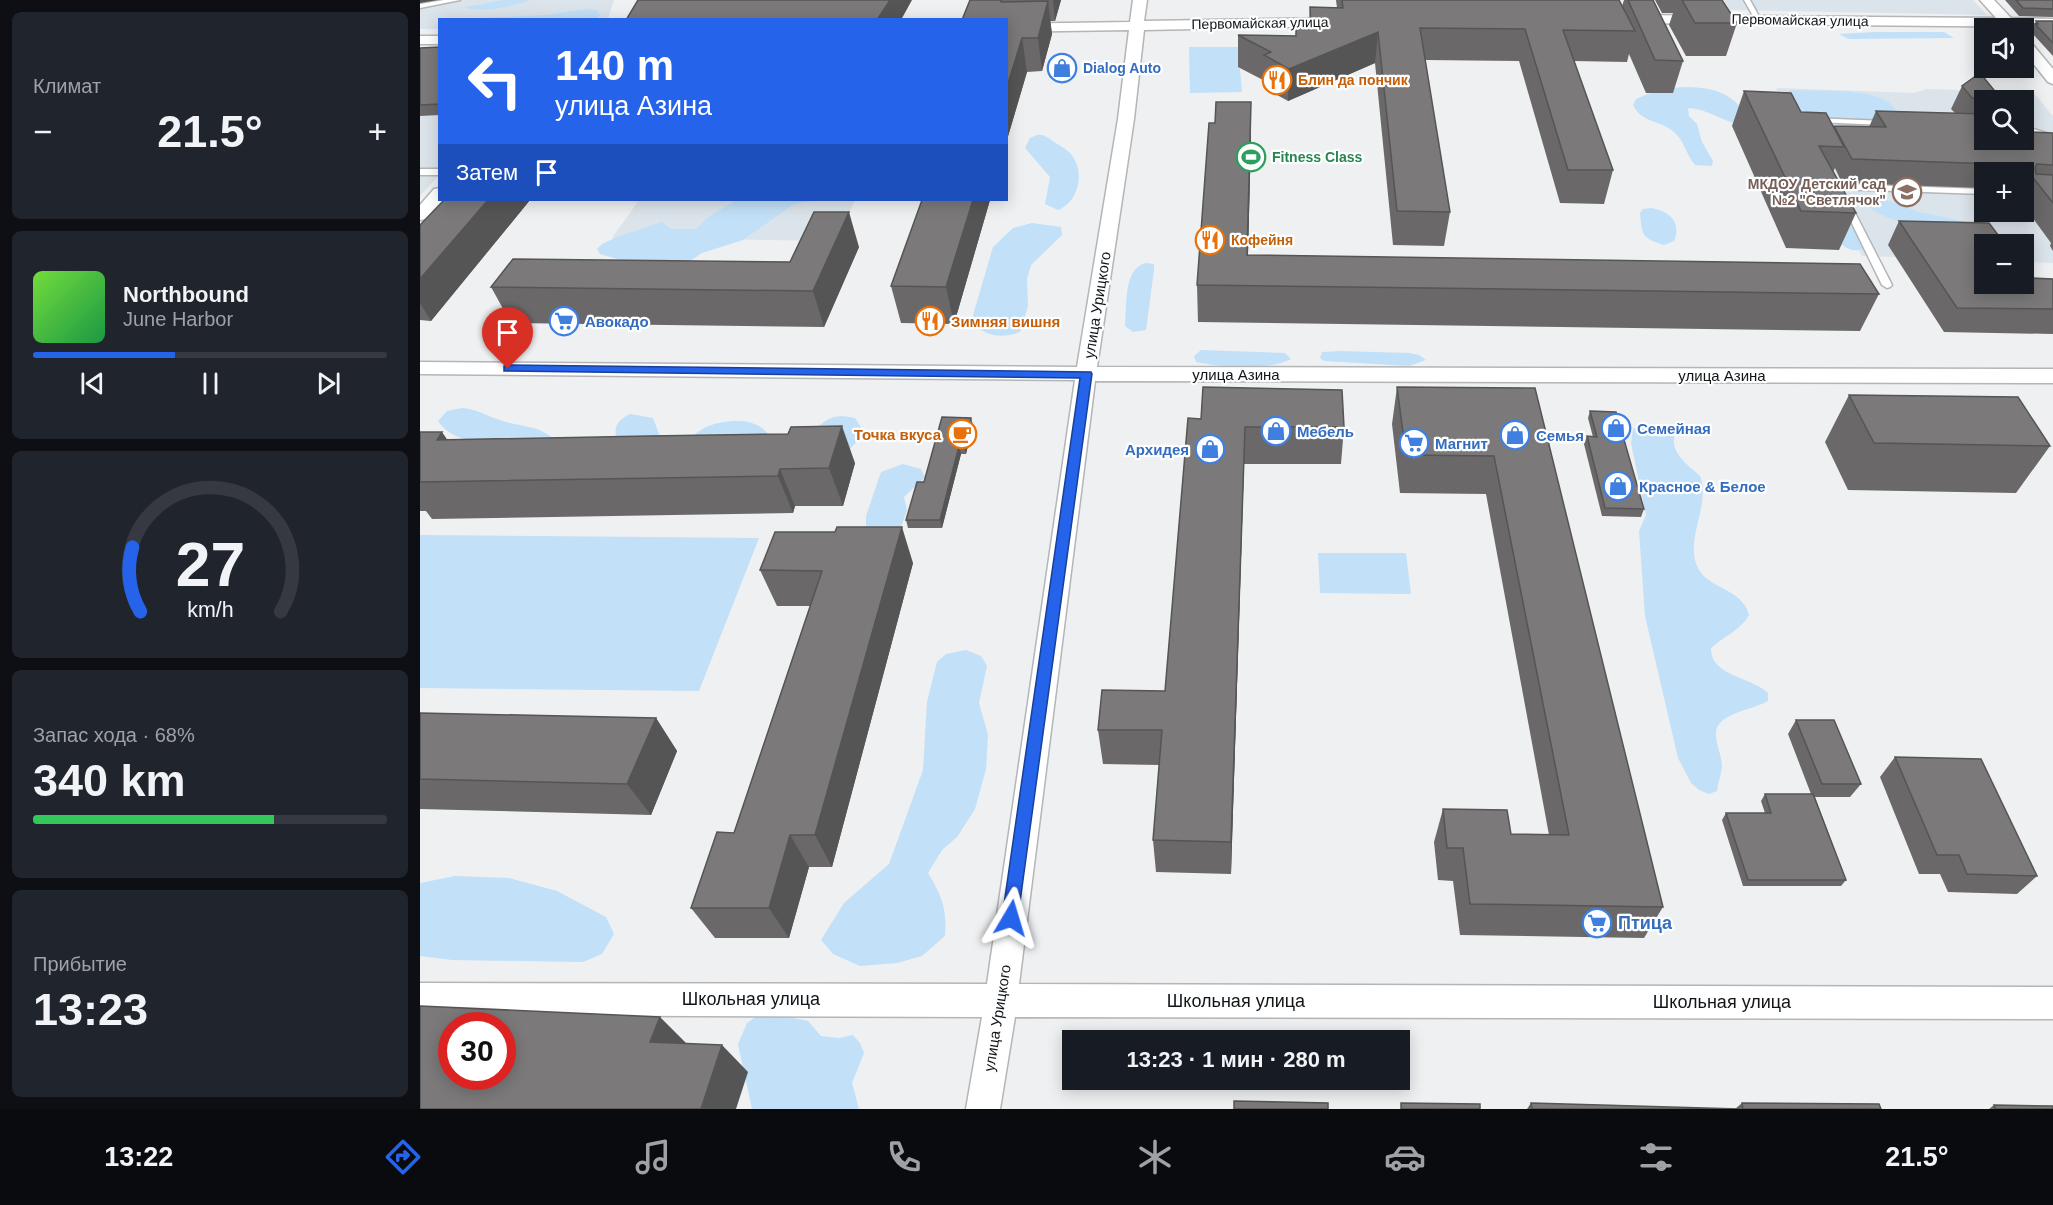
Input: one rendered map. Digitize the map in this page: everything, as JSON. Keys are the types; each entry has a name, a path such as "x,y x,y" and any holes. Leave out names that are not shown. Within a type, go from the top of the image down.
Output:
{"street":[{"name":"улица Урицкого","path":"983,1109 1001,1000 1086,374 1126,119 1140,0"},
{"path":"1987,0 2003,18"},
{"name":"Первомайская улица","path":"1616,19 1974,25"},
{"name":"Первомайская улица","path":"1008,28 1349,22"},
{"name":"Первомайская улица","path":"2034,24 2053,23"},
{"path":"420,40 438,40"},
{"path":"2034,56 2053,80"},
{"path":"420,215 438,195"},
{"name":"улица Азина","path":"420,368 1086,374 2053,376"},
{"name":"Школьная улица","path":"420,999 2053,1003"}],"lane":[{"path":"420,6 458,0"},
{"path":"1748,0 1758,20"},
{"path":"1804,120 1894,123"},
{"path":"2034,131 2053,138"},
{"path":"420,172 438,172"},
{"path":"1833,177 1887,285"},
{"path":"1838,187 1974,192"}],"shaded area":[{"path":"420,0 614,0 608,18 438,18 438,29 420,29"},
{"path":"503,0 530,0 506,7 478,10 465,7"},
{"path":"1724,0 1973,0 1987,15 1730,10"},
{"path":"587,9 596,10 600,15 597,18 480,18 547,15"},
{"path":"1944,32 1954,38 1849,39 1839,34"},
{"path":"1189,47 1238,47 1242,92 1190,93"},
{"path":"1685,87 1715,90 1722,93 1736,102 1750,118 1741,125 1688,108 1689,116 1697,124 1702,142 1713,161 1712,166 1695,165 1675,133 1642,116 1633,105 1636,99 1660,89"},
{"name":"МКДОУ Детский сад №2 \"Светлячок\"","path":"1776,88 1914,93 1926,89 1974,90 1974,150 2034,150 2034,93 2053,116 2053,263 2034,262 2034,234 1974,234 1974,260 1862,256"},
{"path":"1790,90 1868,94 1892,105 1897,115 1887,123 1853,129 1843,140 1777,97"},
{"path":"438,115 438,176 420,196 420,116"},
{"path":"1037,135 1046,137 1068,152 1078,168 1078,185 1075,193 1065,206 1058,210 1045,204 1050,177 1025,148 1030,138"},
{"path":"1876,196 1919,212 1976,224 1980,234 1974,234 1974,242 1902,223 1873,210 1865,203 1866,198"},
{"path":"638,201 855,201 835,241 612,238"},
{"path":"734,201 811,201 794,204 743,240 702,253 684,265 632,263 600,254 597,249 617,237 662,222 671,229 696,229 707,218"},
{"path":"1651,208 1672,218 1676,228 1674,241 1664,245 1644,235 1640,213 1643,209"},
{"path":"1848,218 1865,248 1854,250 1846,248 1833,232"},
{"path":"1032,223 1061,227 1062,235 1031,265 1027,279 1028,306 1020,332 1003,336 992,335 976,327 973,315 993,247 1013,228"},
{"path":"1146,263 1154,264 1154,270 1146,330 1133,332 1125,326 1126,299 1133,272"},
{"path":"1201,350 1285,353 1291,359 1258,367 1218,365 1196,362 1194,356"},
{"path":"1322,352 1409,353 1419,355 1426,360 1409,366 1324,361 1320,358"},
{"path":"462,408 535,428 553,438 491,443 461,438 448,431 438,421 447,411"},
{"path":"630,414 653,418 661,439 674,440 616,437 618,423"},
{"path":"840,416 855,418 862,429 858,440 848,451 681,441 706,427 732,421 742,421 759,426 770,438 809,436 829,419"},
{"path":"1638,426 1668,427 1675,433 1677,452 1700,476 1703,487 1701,510 1694,544 1697,566 1708,580 1739,599 1749,615 1737,629 1711,648 1713,657 1717,665 1724,670 1768,693 1768,701 1733,715 1717,727 1716,739 1722,767 1717,791 1709,794 1699,790 1691,783 1678,758 1645,616 1639,531 1646,515 1631,443 1633,429"},
{"path":"903,464 921,469 925,477 904,497 907,510 900,530 866,530 866,516 881,472"},
{"path":"420,535 759,538 699,691 420,688"},
{"path":"1318,553 1406,553 1411,594 1320,593"},
{"path":"966,650 981,656 987,666 979,703 988,735 986,769 975,809 957,837 942,850 928,873 942,903 945,936 922,956 897,963 860,966 833,954 821,940 844,903 889,864 923,770 927,702 937,662 946,654"},
{"path":"455,876 509,878 557,891 606,917 614,934 602,954 583,962 452,960 420,956 420,883"},
{"path":"763,1012 808,1021 821,1036 839,1038 853,1035 860,1043 864,1053 852,1083 859,1109 752,1109 738,1044 747,1023"}],"building":[{"path":"638,0 890,0 878,18 627,18"},
{"path":"970,0 1048,1 1038,38 1022,38 1008,84 1008,18 963,18"},
{"path":"1342,0 1619,0 1635,31 1563,30 1613,170 1568,170 1525,29 1420,28 1450,212 1397,211 1378,32 1289,69 1264,55 1271,52 1238,35 1296,36 1296,28 1311,28 1310,7 1343,8"},
{"path":"1628,0 1653,0 1683,61 1655,60"},
{"path":"1682,0 1722,0 1737,23 1695,23"},
{"path":"2016,0 2053,0 2053,9 2023,8"},
{"path":"2036,21 2053,21 2053,43 2035,24 2038,24"},
{"path":"438,47 438,104 420,105 420,48"},
{"path":"1974,77 1984,78 1994,90 1974,90 1974,98 1972,98 1962,86"},
{"path":"1744,91 1791,93 1801,112 1826,113 1844,147 1819,146 1856,213 1801,211"},
{"path":"1216,102 1251,102 1247,255 1860,264 1879,294 1197,285 1209,123 1215,123"},
{"path":"1876,111 1974,114 1974,150 2034,150 2034,132 2053,133 2053,165 2037,164 2035,167 2036,174 2053,175 2053,203 2034,179 2034,162 1974,163 1852,159 1834,126 1886,127"},
{"path":"443,201 487,201 420,279 420,225"},
{"path":"922,201 973,201 946,287 891,286"},
{"path":"814,212 849,212 813,291 491,287 513,259 790,262"},
{"path":"1899,221 1989,223 1997,234 1974,234 1974,294 2034,294 2034,278 2053,279 2053,309 1957,308"},
{"path":"1203,387 1342,390 1344,427 1245,427 1231,842 1153,840 1162,730 1098,730 1102,690 1165,691 1188,418 1201,419"},
{"path":"1397,387 1535,388 1663,907 1470,904 1463,848 1447,848 1443,809 1507,810 1511,834 1569,835 1494,456 1406,455"},
{"path":"1849,395 2018,397 2050,446 1874,443"},
{"path":"1590,411 1616,412 1644,509 1605,508 1587,436 1597,437"},
{"path":"942,417 971,418 964,446 959,446 940,520 906,520 917,482 924,482"},
{"path":"842,426 829,468 780,469 778,476 420,482 420,432 442,432 437,440 788,434 791,427"},
{"path":"837,527 902,527 815,835 790,835 769,908 691,908 717,832 734,833 822,571 760,570 775,532 835,532"},
{"path":"420,713 656,718 627,784 420,779"},
{"path":"1796,720 1834,720 1861,784 1822,784"},
{"path":"1895,757 1981,759 2037,876 1967,874 1959,855 1937,855"},
{"path":"1765,794 1813,794 1846,880 1748,880 1726,813 1771,813"},
{"path":"420,1006 660,1017 650,1042 722,1045 701,1109 420,1109"},
{"path":"1234,1101 1328,1103 1328,1109 1234,1109"},
{"path":"1401,1103 1480,1104 1480,1109 1401,1109"},
{"path":"1531,1103 1740,1109 1532,1109"},
{"path":"1742,1103 1879,1104 1881,1109 1743,1109"},
{"path":"1994,1105 2053,1106 2053,1109 1996,1109"}],"place":[{"name":"Dialog Auto","path":"1062,68"},
{"name":"Блин да пончик","path":"1277,80"},
{"name":"Fitness Class","path":"1251,157"},
{"name":"МКДОУ Детский сад №2 \"Светлячок\"","path":"1907,192"},
{"name":"Кофейня","path":"1210,240"},
{"name":"Авокадо","path":"564,321"},
{"name":"Зимняя вишня","path":"930,321"},
{"name":"Семейная","path":"1616,428"},
{"name":"Мебель","path":"1276,431"},
{"name":"Точка вкуса","path":"962,434"},
{"name":"Семья","path":"1515,435"},
{"name":"Магнит","path":"1414,443"},
{"name":"Архидея","path":"1210,449"},
{"name":"Красное & Белое","path":"1618,486"},
{"name":"Птица","path":"1597,923"}],"route":[{"path":"508,369 1086,374 1011,918"}]}
